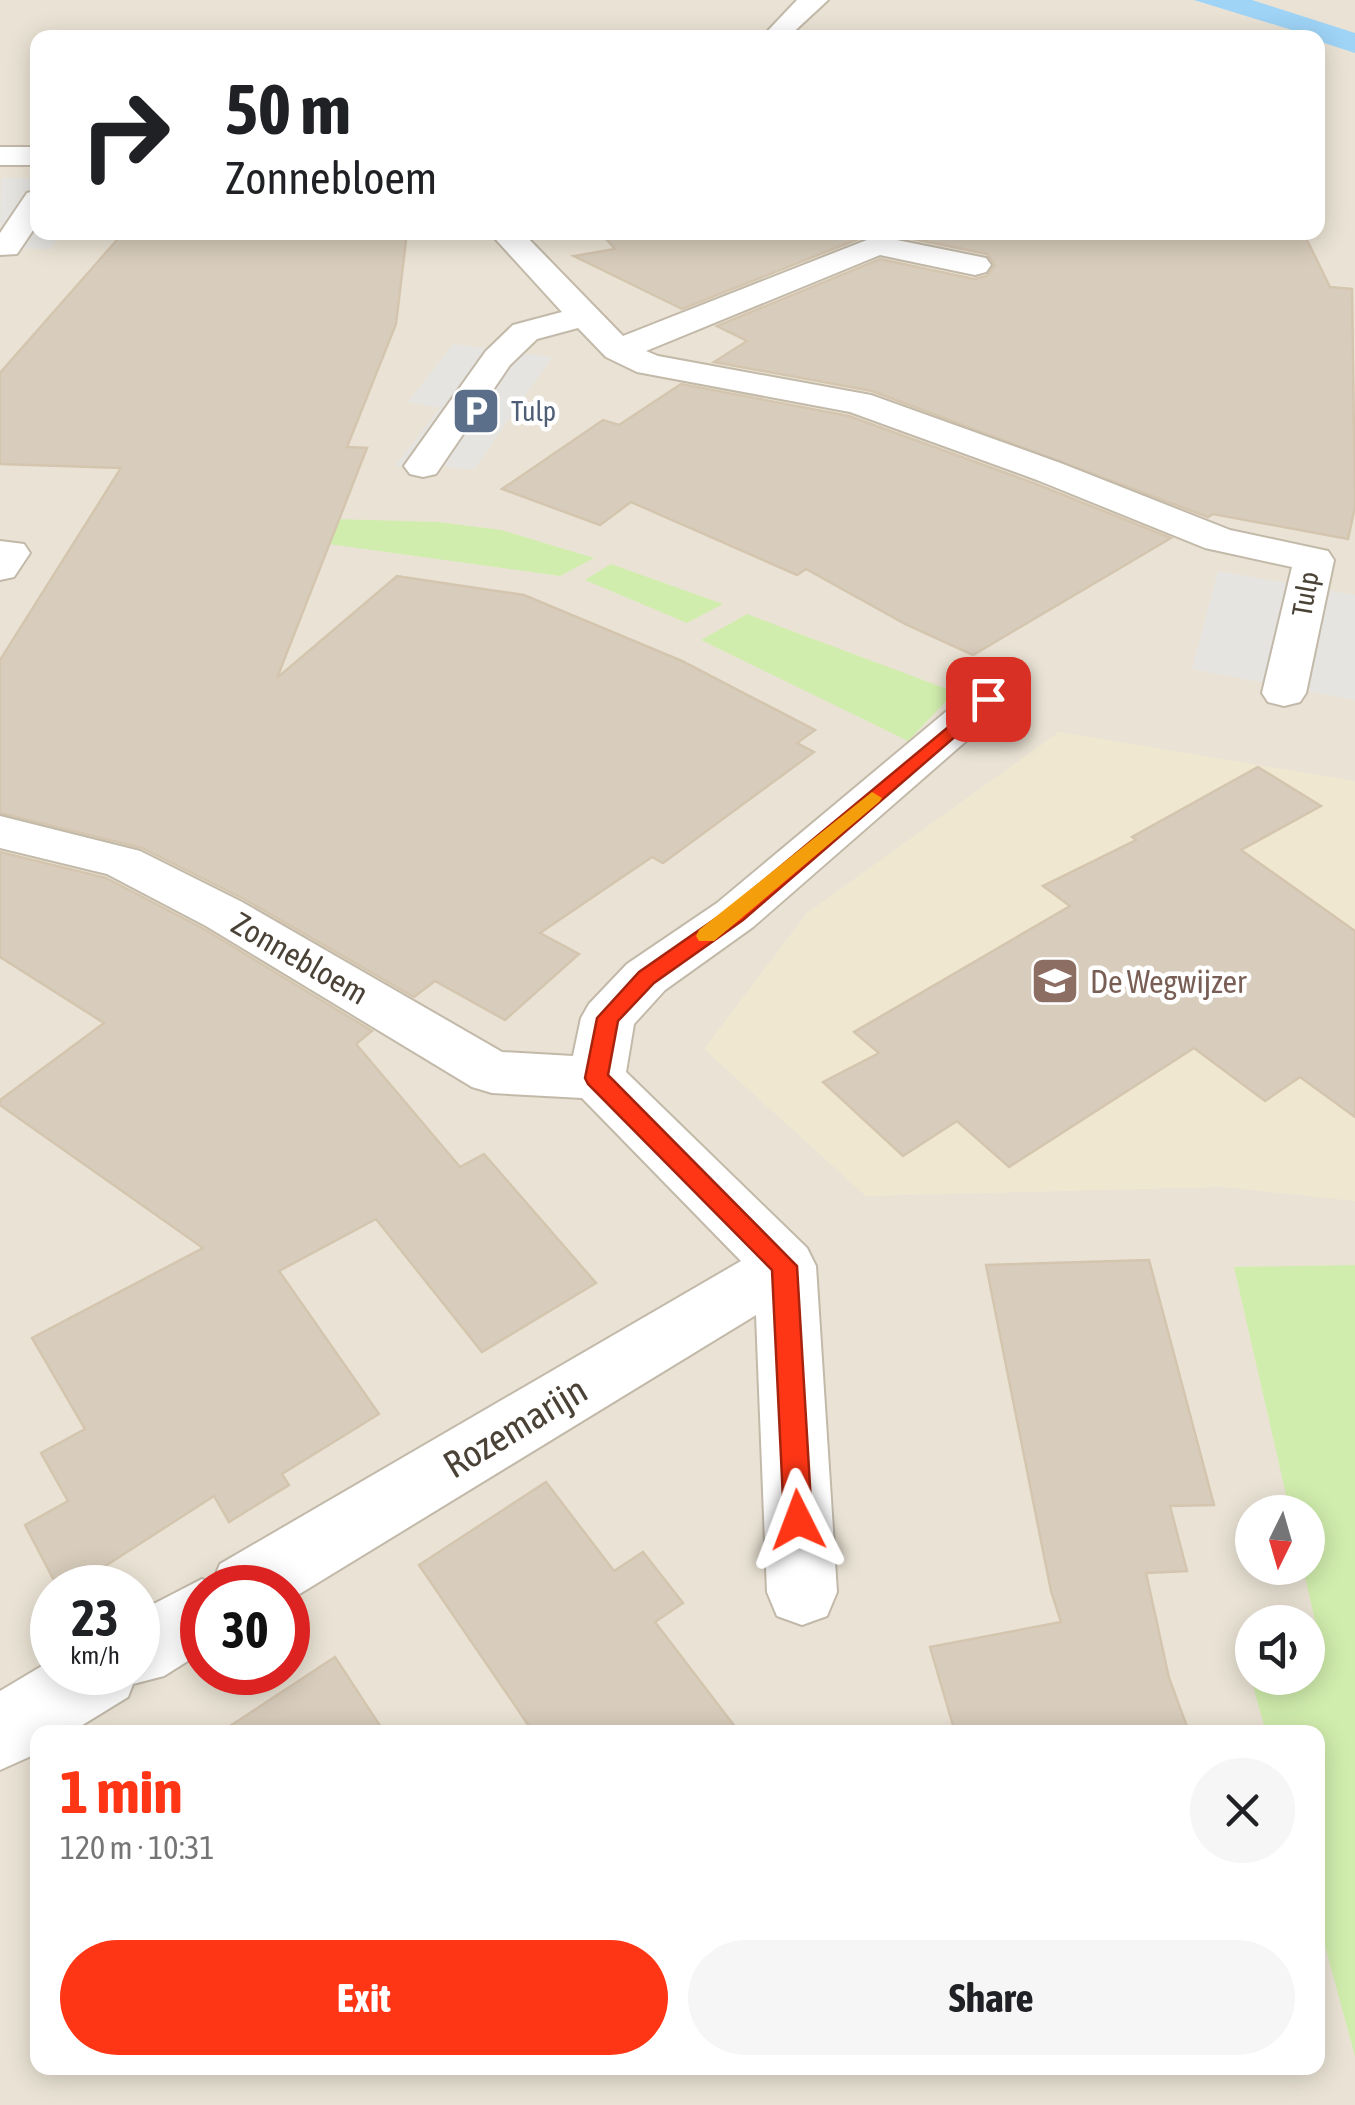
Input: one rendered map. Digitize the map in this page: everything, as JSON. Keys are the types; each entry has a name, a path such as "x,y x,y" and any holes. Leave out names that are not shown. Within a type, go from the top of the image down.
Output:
{"street":[{"path":"780,30 802,7 816,0"},
{"path":"0,156 30,156"},
{"path":"6,247 30,211"},
{"name":"Tulp","path":"512,240 618,350 650,365 858,403 1050,472 1220,540 1314,560 1284,694"},
{"path":"618,350 877,245 975,265"},
{"path":"423,466 498,358 525,332 584,316"},
{"path":"0,552 10,553 0,568"},
{"path":"802,1592 785,1266 596,1078 608,1018 646,978 736,915 988,699"},
{"name":"Zonnebloem","path":"0,832 123,862 224,914 492,1072 596,1078"},
{"name":"Rozemarijn","path":"284,1565 785,1266"},
{"path":"0,1733 64,1695"}],"shaded area":[{"path":"0,0 1355,0 1355,2105 0,2105"},
{"path":"1,178 30,178 30,240 57,240 51,249 0,248"},
{"name":"Tulp","path":"453,344 552,357 474,470 440,466 436,472 395,466 440,408 408,402"},
{"path":"1218,571 1355,595 1355,700 1192,669"},
{"name":"De Wegwijzer","path":"1059,732 1355,781 1355,1201 1223,1187 866,1196 704,1049 807,913"}],"green space":[{"path":"300,518 438,522 501,530 594,558 560,576 285,538"},
{"path":"611,564 723,604 687,623 585,580"},
{"path":"747,614 955,692 908,741 701,640"},
{"path":"1355,1265 1355,2056 1325,1946 1325,1725 1264,1725 1256,1695 1325,1695 1325,1605 1311,1605 1307,1585 1325,1585 1325,1495 1286,1495 1234,1267"}],"water":[{"path":"1194,0 1252,0 1355,33 1355,53 1325,43 1325,30 1292,30"}],"building":[{"path":"117,240 406,240 396,324 347,447 367,448 277,678 397,576 524,595 682,661 815,730 797,743 814,752 663,863 652,857 540,933 579,954 505,1020 435,981 414,997 244,899 142,848 0,813 0,660 121,468 0,464 0,373"},
{"path":"607,240 856,240 682,309 574,256 615,249"},
{"path":"918,240 1307,240 1330,287 1352,289 1355,507 1348,539 1213,514 1208,517 872,391 714,362 747,341 717,326 880,259 974,279 987,276 995,265 987,254"},
{"path":"681,384 849,416 1171,538 973,655 905,624 806,569 797,575 631,502 600,525 502,489 603,420 619,425"},
{"path":"1258,767 1321,806 1241,850 1355,931 1355,1117 1300,1077 1265,1101 1194,1048 1009,1167 957,1121 903,1156 823,1082 879,1053 854,1032 1070,906 1043,886 1136,840 1132,837"},
{"path":"0,852 106,878 204,929 372,1031 356,1044 460,1167 484,1154 596,1283 482,1352 376,1219 279,1271 379,1414 282,1474 289,1485 229,1522 214,1496 107,1565 46,1565 25,1525 68,1501 41,1453 85,1429 32,1338 203,1248 0,1105 0,1100 104,1023 0,957"},
{"path":"1149,1260 1214,1505 1170,1506 1187,1571 1146,1573 1169,1678 1186,1725 953,1725 930,1647 1061,1622 1051,1591 986,1265"},
{"path":"546,1482 614,1571 643,1552 683,1603 655,1622 734,1725 528,1725 419,1565"},
{"path":"335,1657 379,1725 232,1725 277,1695 310,1695 310,1673"}],"slow traffic":[{"path":"706,936 736,915 872,798"}],"place":[{"name":"Tulp","path":"476,411"},
{"name":"De Wegwijzer","path":"1055,981"}],"route":[{"path":"798,1520 785,1266 596,1078 608,1018 646,978 736,915 988,699"}]}
